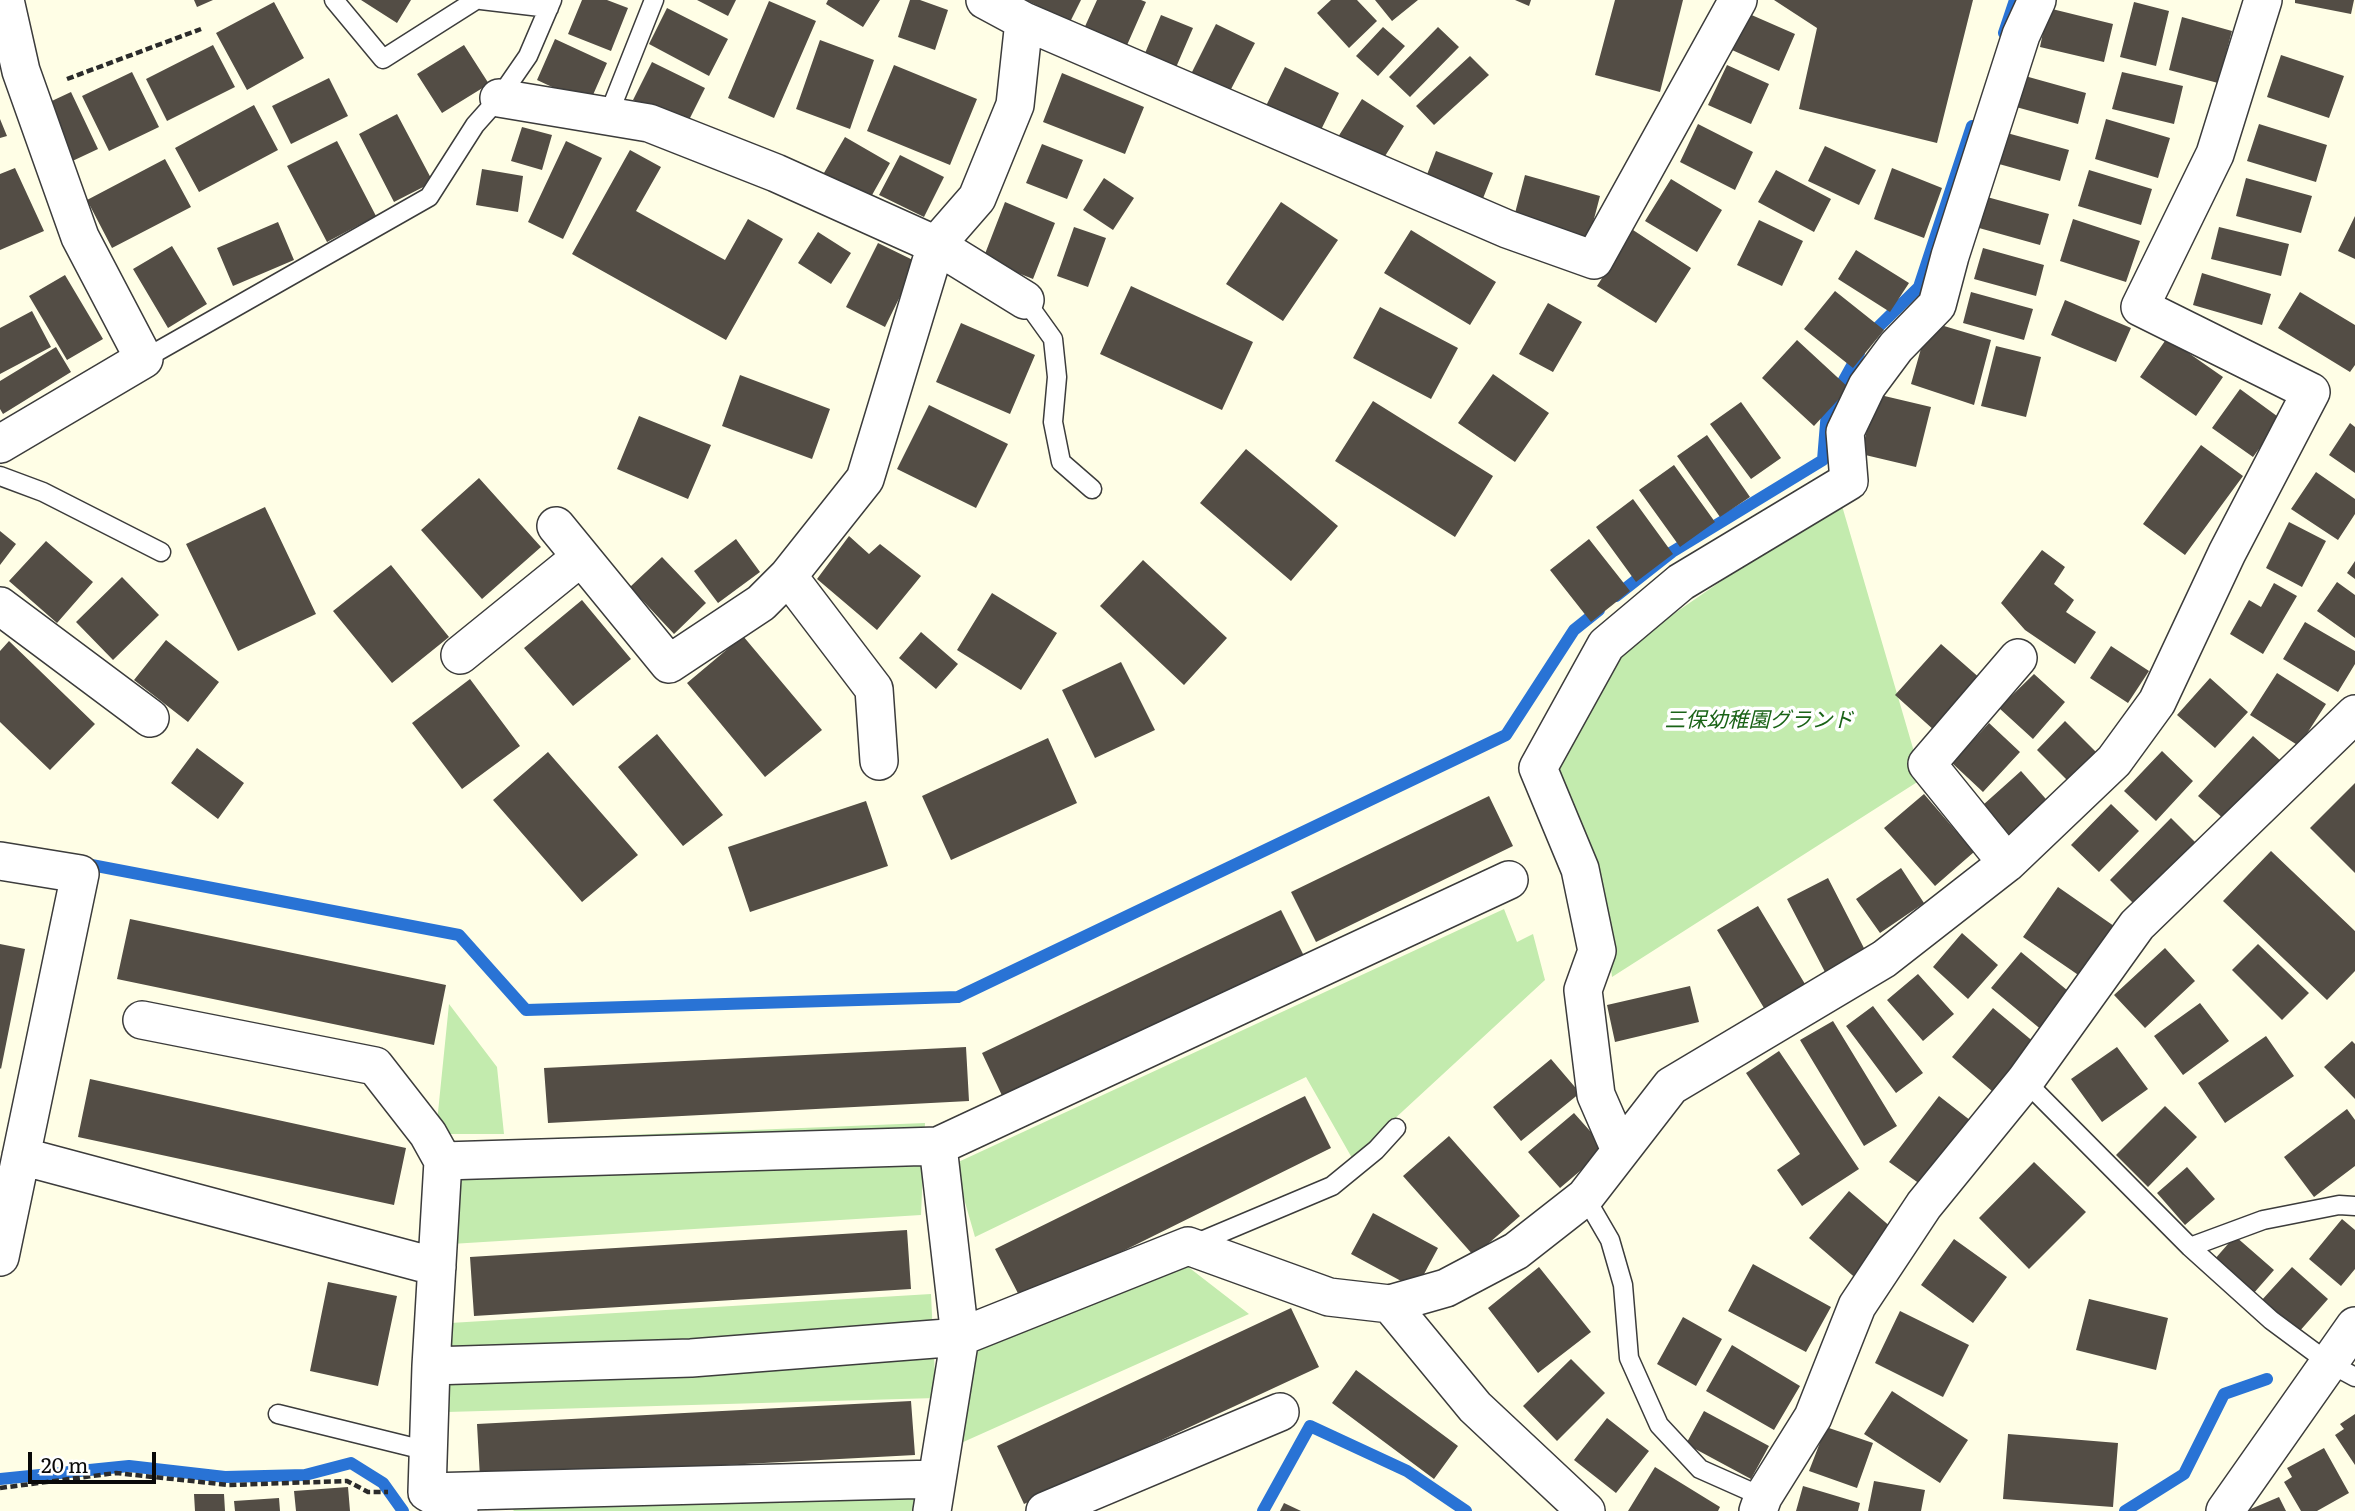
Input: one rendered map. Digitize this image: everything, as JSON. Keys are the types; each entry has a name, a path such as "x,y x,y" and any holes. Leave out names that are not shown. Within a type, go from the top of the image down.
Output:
{"street":[{"path":"0,444 144,359 80,237 21,71 5,0"},
{"path":"985,0 1024,21 1507,229 1594,260 1738,0"},
{"path":"1620,1150 1596,1095 1583,990 1597,951 1580,869 1538,768 1606,645 1681,582 1849,481 1845,432 1867,386 1896,347 1937,305 1950,256 2021,35 2037,0"},
{"path":"431,1366 691,1358 960,1337 1188,1246 1329,1297 1390,1304 1446,1289 1516,1251 1585,1198 1671,1086 1884,958 2007,863 2114,761 2157,702 2227,553 2311,392 2140,307 2215,154 2263,0"},
{"path":"555,526 669,664 761,603 788,576 865,479 936,245 976,198 1015,105 1024,21"},
{"path":"499,98 649,123 776,173 936,245 1025,300"},
{"path":"460,655 581,557"},
{"path":"788,576 874,689 879,761"},
{"path":"0,606 150,718"},
{"path":"2007,863 1927,764 2018,659"},
{"path":"1761,1504 1813,1417 1857,1306 1924,1205 2025,1082 2137,925 2355,715"},
{"path":"0,860 80,874 0,1257"},
{"path":"443,1161 937,1146 1509,880"},
{"path":"142,1020 375,1066 429,1134 443,1161 427,1492"},
{"path":"427,1492 935,1495 960,1337 937,1146"},
{"path":"21,1156 437,1268"},
{"path":"1390,1304 1475,1407 1586,1511"},
{"path":"2225,1511 2342,1370 2355,1326"},
{"path":"1045,1511 1280,1412"},
{"path":"427,1492 459,1511"}],"lane":[{"path":"334,0 383,60 476,0"},
{"path":"144,359 429,197 475,125 499,98 528,56 550,4 481,0"},
{"path":"608,116 654,0"},
{"path":"1025,300 1053,339 1057,377 1053,422 1061,462 1092,489"},
{"path":"0,476 43,492 161,552"},
{"path":"2025,1082 2189,1247 2271,1320 2342,1370"},
{"path":"1188,1246 1332,1186 1376,1150 1396,1128"},
{"path":"1585,1198 1610,1240 1623,1285 1629,1358 1659,1425 1700,1469 1761,1504"},
{"path":"2189,1247 2263,1220 2339,1205 2355,1206"},
{"path":"278,1414 428,1451"}],"path":[{"path":"29,93 201,29"},
{"path":"0,1489 116,1472 229,1485 347,1481 368,1492 427,1492"}],"green space":[{"name":"三保幼稚園グランド","path":"1840,499 1922,779 1612,977 1601,880 1554,765 1620,651"},
{"path":"1504,909 1517,942 1533,934 1545,980 1352,1158 1306,1077 975,1237 954,1164"},
{"path":"449,1004 497,1067 504,1134 446,1134 437,1122"},
{"path":"925,1123 921,1215 451,1244 455,1142"},
{"path":"1187,1266 1249,1314 961,1443 975,1351"},
{"path":"931,1294 936,1398 447,1412 450,1323"},
{"path":"920,1491 922,1511 514,1511 508,1504"}],"building":[{"path":"194,0 213,0 197,7"},
{"path":"361,0 411,0 397,23"},
{"path":"582,0 607,0 628,8 611,51 568,34"},
{"path":"697,0 736,0 728,16"},
{"path":"828,0 880,0 863,27 826,4"},
{"path":"910,0 920,0 948,10 935,50 898,37"},
{"path":"1026,0 1081,0 1070,22"},
{"path":"1097,0 1146,2 1124,52 1082,33"},
{"path":"1331,0 1357,0 1377,21 1349,48 1317,13"},
{"path":"1375,0 1418,0 1392,21"},
{"path":"1515,0 1531,0 1529,6"},
{"path":"1615,0 1683,0 1660,92 1595,75"},
{"path":"1774,0 1973,0 1937,143 1799,109 1817,28"},
{"path":"2295,0 2354,0 2351,14 2295,3"},
{"path":"769,1 816,21 774,118 728,98"},
{"path":"274,2 304,58 247,90 216,33"},
{"path":"2134,2 2169,11 2156,66 2120,57"},
{"path":"667,8 728,39 709,76 649,44"},
{"path":"2048,8 2113,24 2104,62 2040,47"},
{"path":"1747,13 1795,34 1779,71 1732,50"},
{"path":"1161,15 1193,28 1174,72 1143,58"},
{"path":"2182,17 2232,31 2218,83 2169,70"},
{"path":"1216,24 1255,43 1229,93 1191,74"},
{"path":"1383,27 1405,46 1378,76 1356,56"},
{"path":"1438,27 1459,47 1410,97 1389,77"},
{"path":"555,39 607,63 589,104 537,80"},
{"path":"820,40 874,60 850,129 796,109"},
{"path":"213,45 235,87 167,121 146,79"},
{"path":"464,45 489,84 442,113 417,74"},
{"path":"2281,55 2344,76 2329,118 2267,97"},
{"path":"1470,56 1489,75 1434,125 1416,106"},
{"path":"652,62 705,88 686,126 633,100"},
{"path":"894,65 977,99 950,165 867,131"},
{"path":"1727,65 1769,84 1751,124 1708,105"},
{"path":"1285,67 1339,93 1318,136 1264,110"},
{"path":"132,72 159,127 109,151 82,96"},
{"path":"2122,72 2183,86 2174,124 2112,109"},
{"path":"1062,73 1144,107 1125,154 1043,122"},
{"path":"2025,76 2086,93 2078,124 2016,107"},
{"path":"329,78 348,116 291,144 272,106"},
{"path":"71,92 98,149 66,164 39,107"},
{"path":"1362,99 1404,126 1380,164 1338,137"},
{"path":"254,105 278,150 199,192 175,148"},
{"path":"397,114 433,182 394,202 359,134"},
{"path":"0,119 7,136 0,138"},
{"path":"2106,119 2170,138 2158,178 2095,159"},
{"path":"1698,124 1753,152 1735,190 1680,162"},
{"path":"2259,124 2327,145 2316,182 2247,161"},
{"path":"522,127 552,135 542,170 511,161"},
{"path":"2007,133 2069,150 2060,181 1999,164"},
{"path":"845,137 890,163 867,204 821,178"},
{"path":"337,141 376,216 327,242 287,166"},
{"path":"566,141 602,158 563,239 528,222"},
{"path":"1042,144 1083,160 1067,199 1026,183"},
{"path":"1825,146 1876,170 1859,205 1808,181"},
{"path":"630,150 661,167 636,211 725,260 748,219 783,239 726,340 572,254"},
{"path":"1436,151 1493,173 1480,206 1423,185"},
{"path":"900,155 944,177 924,217 879,195"},
{"path":"165,159 191,207 112,248 87,200"},
{"path":"15,168 44,231 0,250 0,174"},
{"path":"1892,168 1942,188 1924,238 1874,219"},
{"path":"482,169 523,176 518,212 476,205"},
{"path":"1776,170 1831,199 1814,232 1758,202"},
{"path":"2089,170 2152,189 2141,225 2078,206"},
{"path":"1525,175 1600,196 1589,238 1514,217"},
{"path":"1104,178 1134,198 1113,230 1083,210"},
{"path":"2246,178 2312,196 2301,233 2236,216"},
{"path":"1671,179 1722,210 1697,252 1645,221"},
{"path":"1987,197 2049,214 2040,245 1979,228"},
{"path":"1005,202 1055,223 1033,279 983,259"},
{"path":"1281,202 1338,240 1283,321 1226,284"},
{"path":"2355,216 2355,259 2338,251"},
{"path":"2073,219 2140,241 2126,282 2060,261"},
{"path":"1759,220 1803,241 1782,286 1737,265"},
{"path":"278,222 294,260 233,286 217,248"},
{"path":"1074,227 1106,238 1088,287 1057,276"},
{"path":"2219,227 2289,244 2281,276 2211,259"},
{"path":"1411,230 1496,282 1470,325 1384,273"},
{"path":"1633,230 1691,268 1656,323 1597,286"},
{"path":"818,232 851,253 831,284 798,263"},
{"path":"878,243 917,262 885,327 846,307"},
{"path":"172,246 207,304 168,328 133,269"},
{"path":"1983,248 2044,265 2036,296 1974,279"},
{"path":"1856,250 1909,283 1890,312 1838,279"},
{"path":"2202,273 2271,294 2262,325 2193,305"},
{"path":"65,275 103,339 67,360 29,296"},
{"path":"1131,286 1253,342 1222,410 1100,354"},
{"path":"1835,291 1884,330 1853,368 1804,329"},
{"path":"1971,292 2033,309 2024,340 1963,323"},
{"path":"2300,292 2355,325 2355,365 2350,372 2278,328"},
{"path":"2065,300 2131,328 2116,362 2051,335"},
{"path":"1548,303 1582,322 1553,372 1519,354"},
{"path":"1380,307 1458,348 1431,399 1353,358"},
{"path":"32,311 51,347 0,374 0,328"},
{"path":"961,323 1035,355 1010,414 936,382"},
{"path":"1944,326 1991,340 1974,405 1911,384 1922,345"},
{"path":"2167,338 2223,377 2196,416 2140,377"},
{"path":"1797,340 1849,388 1814,426 1762,378"},
{"path":"1996,346 2041,357 2026,417 1981,406"},
{"path":"56,347 71,372 3,414 0,409 0,381"},
{"path":"1493,374 1549,413 1515,462 1458,423"},
{"path":"740,375 830,409 812,459 722,426"},
{"path":"2240,389 2281,419 2253,457 2212,428"},
{"path":"1876,394 1931,407 1916,467 1861,454"},
{"path":"1373,401 1493,476 1455,537 1335,461"},
{"path":"1741,402 1781,458 1751,479 1710,424"},
{"path":"929,405 1008,444 976,508 897,469"},
{"path":"639,416 711,445 688,499 617,469"},
{"path":"2350,423 2355,427 2355,473 2329,455"},
{"path":"1707,435 1750,497 1720,517 1677,456"},
{"path":"2201,445 2243,476 2185,555 2143,524"},
{"path":"1246,449 1338,526 1291,581 1200,503"},
{"path":"1674,465 1715,522 1680,547 1639,490"},
{"path":"2316,472 2355,499 2355,514 2338,540 2291,509"},
{"path":"479,478 541,547 482,599 421,530"},
{"path":"1633,499 1673,554 1636,582 1596,527"},
{"path":"265,507 316,614 238,651 186,544"},
{"path":"2289,522 2326,541 2302,587 2266,568"},
{"path":"0,531 16,544 0,565"},
{"path":"849,536 869,554 880,544 921,576 877,630 817,579"},
{"path":"736,539 760,572 718,603 694,571"},
{"path":"1589,539 1630,591 1591,622 1550,570"},
{"path":"46,541 93,582 57,623 9,581"},
{"path":"2042,550 2065,567 2054,584 2074,600 2066,612 2096,632 2075,664 2025,630 2001,603"},
{"path":"662,557 706,603 674,634 630,587"},
{"path":"1143,560 1227,638 1184,685 1100,606"},
{"path":"2355,561 2355,579 2347,573"},
{"path":"391,565 449,637 392,683 333,611"},
{"path":"122,577 159,615 113,660 76,622"},
{"path":"2337,582 2355,595 2355,638 2317,611"},
{"path":"2274,583 2297,596 2263,654 2230,634 2249,600 2261,607"},
{"path":"992,593 1057,633 1021,690 957,650"},
{"path":"582,600 631,659 573,706 524,648"},
{"path":"2305,622 2355,651 2355,664 2338,692 2283,659"},
{"path":"921,632 958,664 936,689 899,658"},
{"path":"743,636 822,730 765,777 687,683"},
{"path":"166,640 219,682 188,722 134,680"},
{"path":"9,641 95,724 50,770 0,722 0,651"},
{"path":"1941,644 1982,680 1935,731 1895,695"},
{"path":"2111,646 2149,671 2128,703 2090,678"},
{"path":"1121,662 1155,730 1095,758 1062,690"},
{"path":"2277,673 2326,704 2299,746 2250,715"},
{"path":"2034,674 2065,702 2033,739 1999,708"},
{"path":"2210,678 2248,712 2215,748 2177,715"},
{"path":"470,679 520,746 462,789 412,723"},
{"path":"2065,721 2104,760 2076,789 2037,750"},
{"path":"1989,723 2020,752 1983,792 1952,763"},
{"path":"657,734 723,815 683,846 618,767"},
{"path":"2253,736 2281,761 2226,821 2198,796"},
{"path":"1048,738 1077,803 951,860 922,796"},
{"path":"197,748 244,783 218,819 171,783"},
{"path":"2162,751 2193,781 2156,821 2124,791"},
{"path":"548,752 638,855 582,902 493,800"},
{"path":"2021,771 2053,807 2015,841 1983,805"},
{"path":"2355,783 2355,873 2310,828"},
{"path":"1924,794 1974,852 1935,886 1884,828"},
{"path":"1489,796 1513,846 1316,942 1291,892"},
{"path":"866,801 888,866 750,912 728,847"},
{"path":"2111,804 2139,831 2099,872 2071,845"},
{"path":"2171,818 2202,849 2141,911 2110,880"},
{"path":"2271,851 2355,931 2355,971 2327,1000 2223,901"},
{"path":"1901,868 1924,903 1880,933 1856,899"},
{"path":"1828,878 1866,952 1825,972 1787,899"},
{"path":"2058,887 2124,933 2090,983 2023,937"},
{"path":"1758,906 1808,989 1767,1013 1717,930"},
{"path":"1281,910 1306,960 1006,1104 982,1053"},
{"path":"130,919 446,985 434,1045 117,979"},
{"path":"1962,933 1998,965 1968,999 1933,967"},
{"path":"0,944 25,949 1,1069 0,1068"},
{"path":"2258,944 2309,993 2282,1020 2232,970"},
{"path":"2165,948 2195,981 2145,1028 2114,995"},
{"path":"2021,952 2079,1000 2049,1036 1991,988"},
{"path":"1918,974 1954,1014 1923,1041 1887,1000"},
{"path":"1690,986 1699,1022 1615,1042 1607,1005"},
{"path":"2200,1003 2229,1041 2183,1075 2154,1036"},
{"path":"1873,1006 1923,1073 1896,1093 1846,1026"},
{"path":"1993,1008 2041,1048 1999,1097 1952,1057"},
{"path":"1833,1021 1897,1126 1864,1146 1800,1040"},
{"path":"2266,1036 2294,1076 2225,1123 2198,1083"},
{"path":"2352,1041 2355,1044 2355,1099 2324,1067"},
{"path":"966,1047 969,1101 548,1123 544,1068"},
{"path":"2117,1047 2148,1089 2102,1122 2071,1079"},
{"path":"1779,1051 1859,1169 1802,1206 1777,1170 1800,1154 1746,1073"},
{"path":"1551,1059 1580,1093 1521,1141 1493,1107"},
{"path":"90,1079 406,1148 394,1205 78,1137"},
{"path":"1305,1096 1331,1148 1022,1301 995,1249"},
{"path":"1939,1096 1975,1124 1927,1189 1889,1162"},
{"path":"2165,1106 2197,1137 2148,1187 2116,1155"},
{"path":"2347,1109 2355,1120 2355,1166 2314,1197 2284,1157"},
{"path":"1574,1113 1606,1149 1560,1188 1528,1152"},
{"path":"1449,1136 1520,1216 1474,1256 1403,1176"},
{"path":"2034,1162 2086,1212 2029,1269 1979,1218"},
{"path":"2187,1167 2215,1199 2185,1225 2157,1193"},
{"path":"1849,1191 1899,1234 1859,1281 1809,1238"},
{"path":"1373,1213 1438,1248 1416,1289 1351,1254"},
{"path":"2342,1219 2355,1230 2355,1269 2341,1286 2309,1259"},
{"path":"907,1230 911,1289 474,1316 470,1257"},
{"path":"2235,1236 2274,1270 2253,1294 2214,1260"},
{"path":"1954,1239 2007,1277 1973,1323 1921,1285"},
{"path":"1753,1264 1831,1307 1806,1352 1728,1311"},
{"path":"1539,1267 1591,1332 1538,1373 1488,1308"},
{"path":"2292,1267 2328,1299 2298,1333 2261,1301"},
{"path":"328,1282 397,1296 378,1386 310,1371"},
{"path":"2089,1299 2168,1318 2156,1370 2076,1350"},
{"path":"1291,1308 1319,1367 1024,1504 997,1446"},
{"path":"1900,1311 1969,1345 1943,1397 1875,1363"},
{"path":"1683,1317 1722,1339 1696,1386 1657,1364"},
{"path":"1732,1345 1800,1386 1774,1430 1706,1391"},
{"path":"1571,1359 1605,1393 1557,1441 1523,1406"},
{"path":"1356,1370 1458,1446 1434,1479 1332,1403"},
{"path":"1892,1391 1968,1440 1940,1483 1864,1434"},
{"path":"911,1401 915,1455 480,1478 477,1424"},
{"path":"1704,1411 1769,1446 1751,1479 1686,1444"},
{"path":"2355,1414 2355,1465 2335,1435 2344,1429 2340,1424"},
{"path":"1607,1418 1649,1451 1616,1493 1574,1460"},
{"path":"1826,1427 1873,1443 1857,1488 1809,1471"},
{"path":"2008,1434 2118,1443 2113,1507 2003,1499"},
{"path":"2324,1448 2349,1493 2317,1511 2301,1511 2284,1482 2292,1477 2287,1468"},
{"path":"1655,1467 1720,1507 1718,1511 1628,1511"},
{"path":"1874,1481 1925,1490 1921,1511 1868,1511"},
{"path":"1803,1486 1860,1503 1858,1511 1796,1511"},
{"path":"348,1487 350,1511 296,1511 294,1491"},
{"path":"194,1494 224,1494 225,1511 195,1511"},
{"path":"2279,1497 2286,1511 2246,1511"},
{"path":"279,1498 280,1511 235,1511 234,1501"},
{"path":"1284,1503 1301,1511 1280,1511"}],"waterway":[{"path":"2004,33 2015,0"},
{"path":"1868,337 1919,287 1972,126"},
{"path":"1616,596 1672,552 1823,460 1827,411 1859,353"},
{"path":"81,863 459,935 526,1010 958,997 1506,735 1574,630 1599,610"},
{"path":"2125,1511 2184,1474 2224,1394 2267,1379"},
{"path":"1263,1511 1310,1426 1407,1471 1466,1511"},
{"path":"0,1479 129,1466 225,1477 305,1475 351,1463 383,1483 403,1511"}]}
